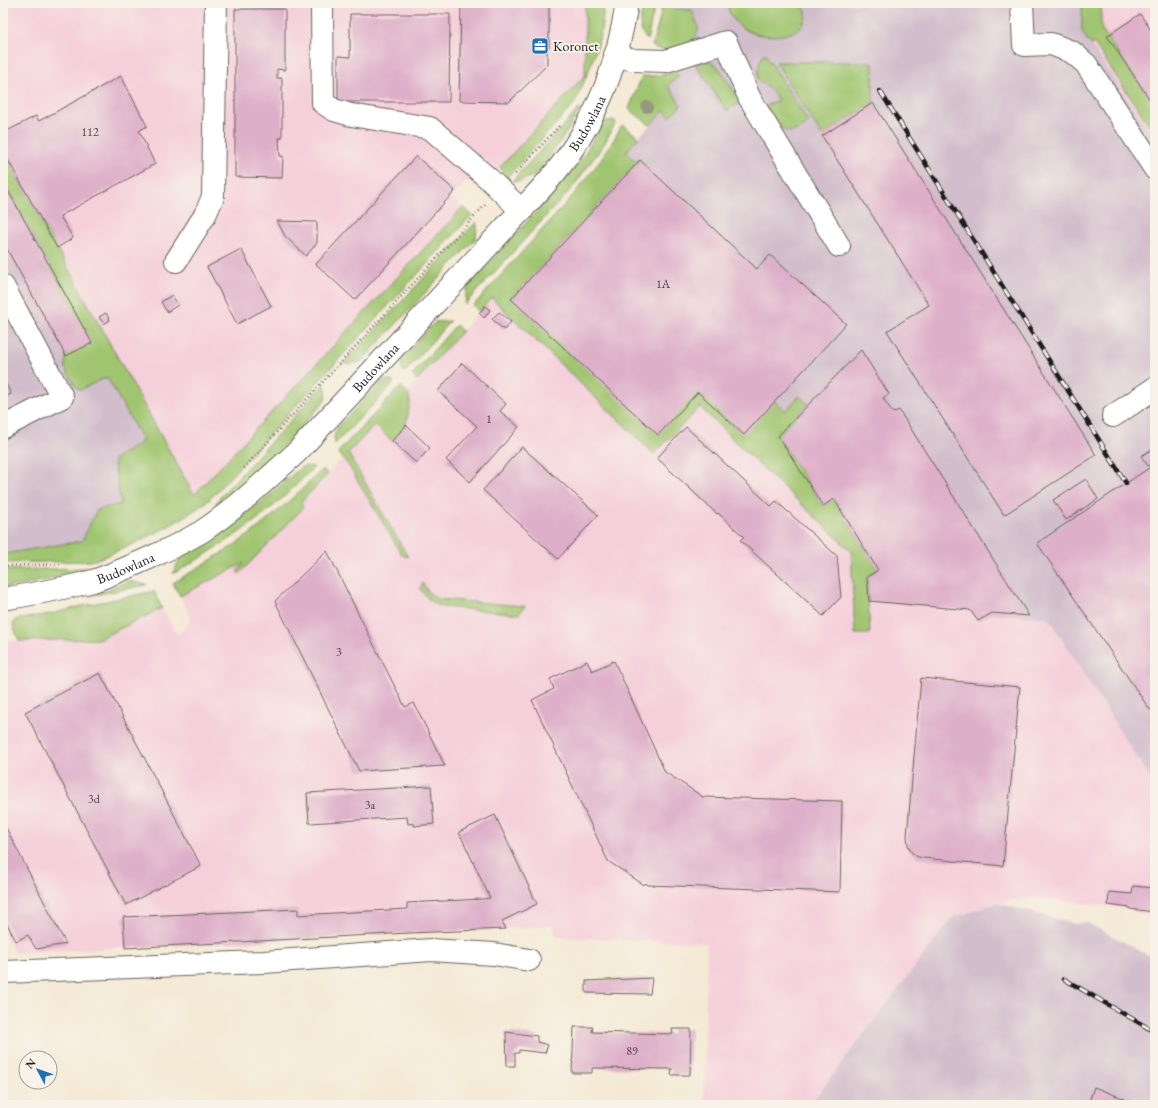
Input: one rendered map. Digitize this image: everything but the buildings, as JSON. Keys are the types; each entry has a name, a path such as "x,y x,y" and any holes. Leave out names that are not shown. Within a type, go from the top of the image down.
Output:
{"street":[{"path":"176,260 205,215 213,197 216,3"},
{"path":"321,3 323,103 334,110 351,114 430,128 489,179 522,211"},
{"name":"Budowlana","path":"3,599 47,592 94,580 167,550 200,532 230,511 257,489 297,452 552,178 571,152 588,124 603,94 616,56 627,3"},
{"path":"1022,3 1024,45 1051,44 1072,52 1086,64 1155,169"},
{"path":"616,56 634,60 666,61 726,42 749,97 839,246"},
{"path":"3,286 62,397 3,427"},
{"path":"1113,416 1155,388"},
{"path":"3,972 264,962 431,950 494,954 529,960"}],"path":[{"path":"242,470 562,122"},
{"path":"3,566 66,564"}],"shaded area":[{"path":"3,3 585,3 585,74 479,190 468,180 452,197 463,207 194,496 3,151"},
{"path":"667,3 1082,3 1082,32 1155,140 1155,787 1049,618 992,613 978,621 970,610 853,600 851,551 700,407 654,454 490,297 666,108"},
{"path":"1082,3 1155,3 1155,140 1082,32"},
{"path":"3,151 191,489 97,510 82,541 3,554"},
{"path":"492,298 654,454 700,406 746,452 851,551 853,600 970,610 978,621 992,613 1049,618 1155,787 1155,916 1139,914 1130,909 1032,898 1022,901 1009,900 997,903 952,918 810,1105 704,1105 707,943 557,937 552,925 506,929 15,953 3,931 3,641 99,639 162,608 178,635 191,620 180,596 246,562 336,465 407,392"},
{"path":"997,903 1076,924 1086,922 1155,959 1155,1105 810,1105 952,918"}],"green space":[{"path":"585,3 603,3 603,16 599,41 576,100 507,177 500,167 585,75"},
{"path":"644,3 655,3 647,40 641,31 640,26"},
{"path":"661,3 671,3 672,9 692,10 697,23 698,31 697,35 690,43 679,48 669,50 661,50 652,46 661,14"},
{"path":"730,3 800,3 805,9 806,16 803,24 791,33 773,36 755,34 743,28 734,19 729,12"},
{"path":"1082,3 1101,3 1101,28 1155,107 1155,134 1094,43 1091,45 1082,32"},
{"path":"765,53 809,123 795,131 790,132 782,128 766,106 778,100 770,88 769,89 758,80 759,66"},
{"path":"708,62 718,67 741,102 727,111 695,63"},
{"path":"776,62 873,62 873,103 822,136"},
{"path":"673,71 679,76 668,85 681,105 670,117 664,111 650,125 629,109 642,76 665,74"},
{"path":"580,108 567,132 536,175 520,181 512,181"},
{"path":"614,120 616,122 604,144 573,187 465,304 467,287 567,178 586,151 603,122"},
{"path":"622,125 639,137 626,152 635,161 638,159 640,160 511,299 698,392 775,402 786,411 799,396 808,404 778,436 823,506 834,499 878,570 867,577 870,634 855,634 851,551 700,407 654,454 492,298 479,312 473,306 576,192 596,167"},
{"path":"3,151 194,495 463,207 472,215 209,500 154,534 96,560 3,563 3,554 82,541 97,510 121,504 114,463 115,459 143,441 107,377 80,390 76,387 65,368 66,356 91,342 5,185 3,186"},
{"path":"476,222 476,238 361,362 350,364 344,363"},
{"path":"450,321 405,372 402,370 401,359 435,322"},
{"path":"456,325 462,331 417,380 412,375"},
{"path":"382,380 393,381 394,383 335,444 334,437 337,428"},
{"path":"324,384 326,393 323,403 270,460 244,483 215,505 221,496"},
{"path":"401,386 409,396 410,403 406,425 392,441 375,425 348,453 408,557 402,555 349,466 338,452"},
{"path":"305,466 314,467 287,494 265,513 226,541 173,574 180,558 236,522 264,500 300,468"},
{"path":"323,469 328,474 301,502 303,508 239,574 237,571 244,563 180,596 173,583 249,535 296,495"},
{"path":"91,568 47,580 3,588 3,570"},
{"path":"129,581 147,585 89,596"},
{"path":"423,583 428,592 437,599 525,606 519,614 443,607 432,602 425,595 420,588"},
{"path":"154,591 162,608 99,639 19,641 13,625 15,620 55,613"}],"railway":[{"path":"880,91 1126,483"},
{"path":"1064,979 1155,1032"}],"place":[{"name":"Koronet","path":"540,46"}]}
